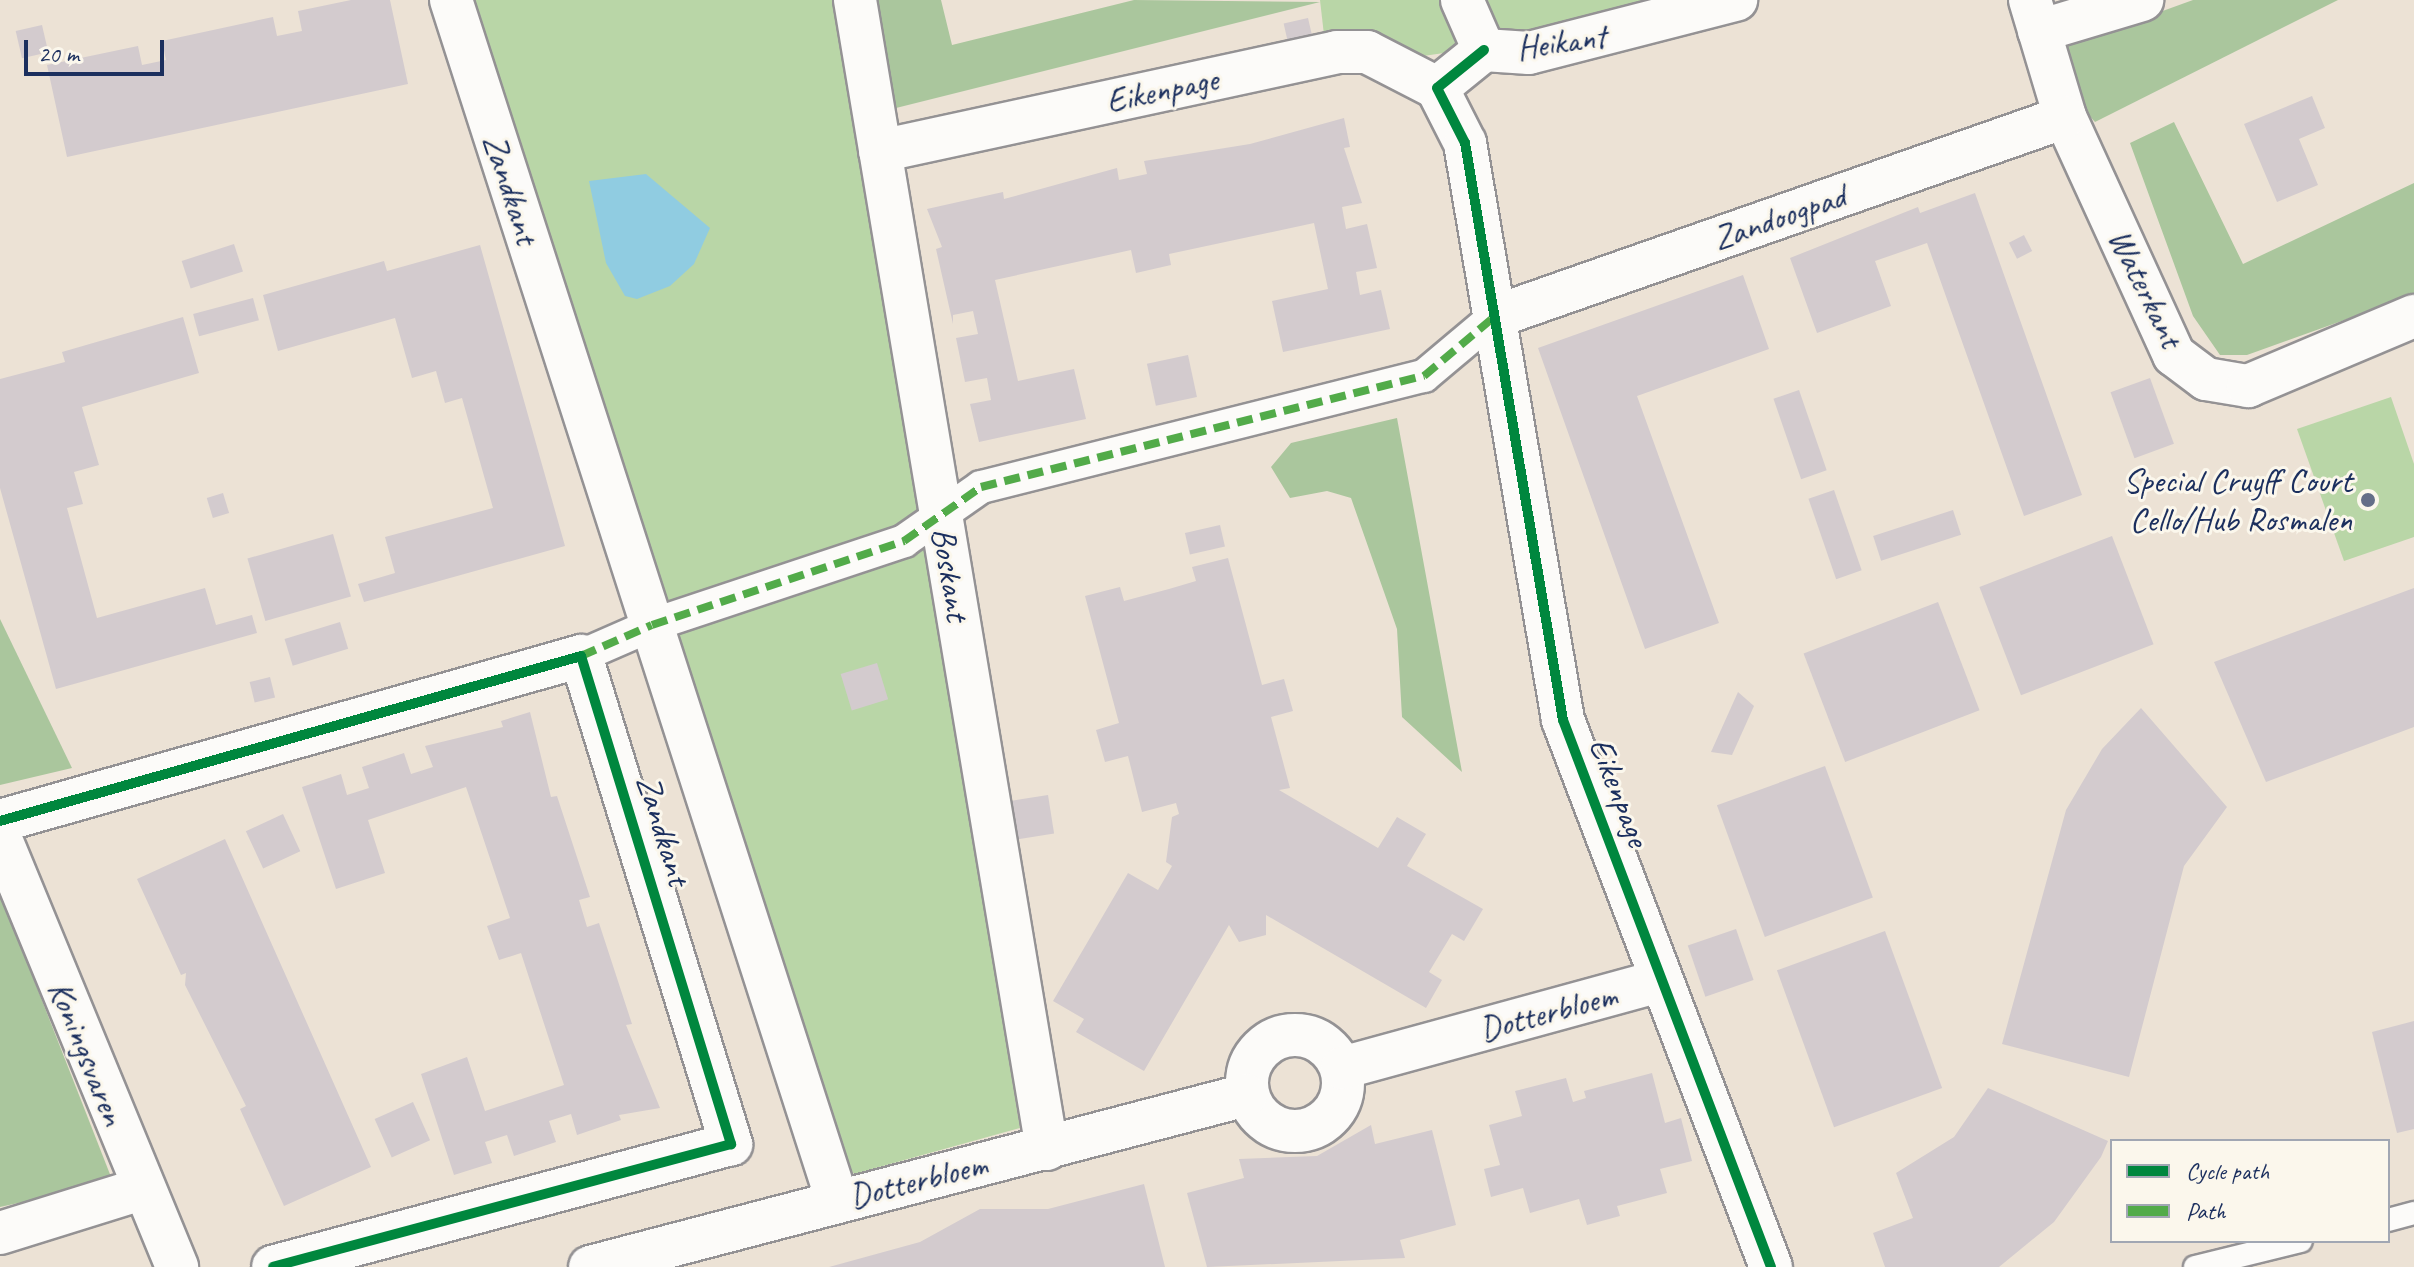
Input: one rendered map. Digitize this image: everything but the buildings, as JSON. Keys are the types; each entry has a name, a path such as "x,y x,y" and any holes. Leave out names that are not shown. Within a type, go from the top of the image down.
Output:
{"street":[{"name":"Zandkant","path":"451,0 837,1200"},
{"name":"Boskant","path":"855,0 1047,1149"},
{"name":"Heikant","path":"1462,0 1484,50 1573,47 1736,0"},
{"path":"2065,117 2035,15 2142,0"},
{"path":"1437,88 1484,50"},
{"name":"Eikenpage","path":"880,151 1337,52 1367,52 1437,88 1465,143 1563,720 1771,1267"},
{"name":"Waterkant","path":"2065,117 2174,355 2206,379 2248,386 2414,316"},
{"name":"Zandoogpad","path":"1494,317 2065,117"},
{"path":"0,821 581,656 652,625 904,541 981,487 1424,376 1494,317"},
{"name":"Zandkant","path":"273,1267 731,1144 581,656"},
{"name":"Koningsvaren","path":"0,837 141,1189 177,1267"},
{"name":"Dotterbloem","path":"1342,1068 1661,981"},
{"path":"1296,1033 1325,1043 1342,1068 1342,1100 1322,1125 1292,1133 1263,1122 1246,1095 1248,1065 1267,1042 1296,1033"},
{"name":"Dotterbloem","path":"590,1267 1246,1095"},
{"path":"0,1233 141,1189"}],"lane":[{"path":"2390,1219 2414,1213"},
{"path":"2195,1267 2293,1243"}],"green space":[{"path":"465,0 837,0 1020,1128 854,1174 844,1160"},
{"path":"877,0 941,0 952,45 1134,0 1320,2 896,108"},
{"path":"1320,0 1445,0 1458,51 1416,57 1324,35"},
{"path":"1479,0 1646,0 1505,36 1486,29"},
{"path":"2193,0 2338,0 2095,122 2078,103 2066,46"},
{"path":"2174,122 2243,264 2414,183 2414,295 2247,355 2220,355 2193,316 2130,143"},
{"name":"Special Cruyff Court Cello/Hub Rosmalen","path":"2391,397 2414,464 2414,537 2344,561 2297,429"},
{"path":"1397,418 1462,772 1402,717 1397,629 1351,498 1327,491 1290,498 1271,467 1291,443"},
{"path":"0,619 72,768 0,785"},
{"path":"0,893 113,1182 0,1207"}],"water":[{"path":"646,174 710,228 694,264 670,286 637,299 625,296 606,263 589,181"}],"marked path":[{"path":"581,656 652,625 904,541 981,487 1424,376 1494,317"}],"cycle path":[{"path":"1484,50 1437,88 1465,143 1563,720 1771,1267"},
{"path":"0,821 581,656 731,1144 273,1267"}],"place":[{"name":"Special Cruyff Court Cello/Hub Rosmalen","path":"2368,500"}]}
